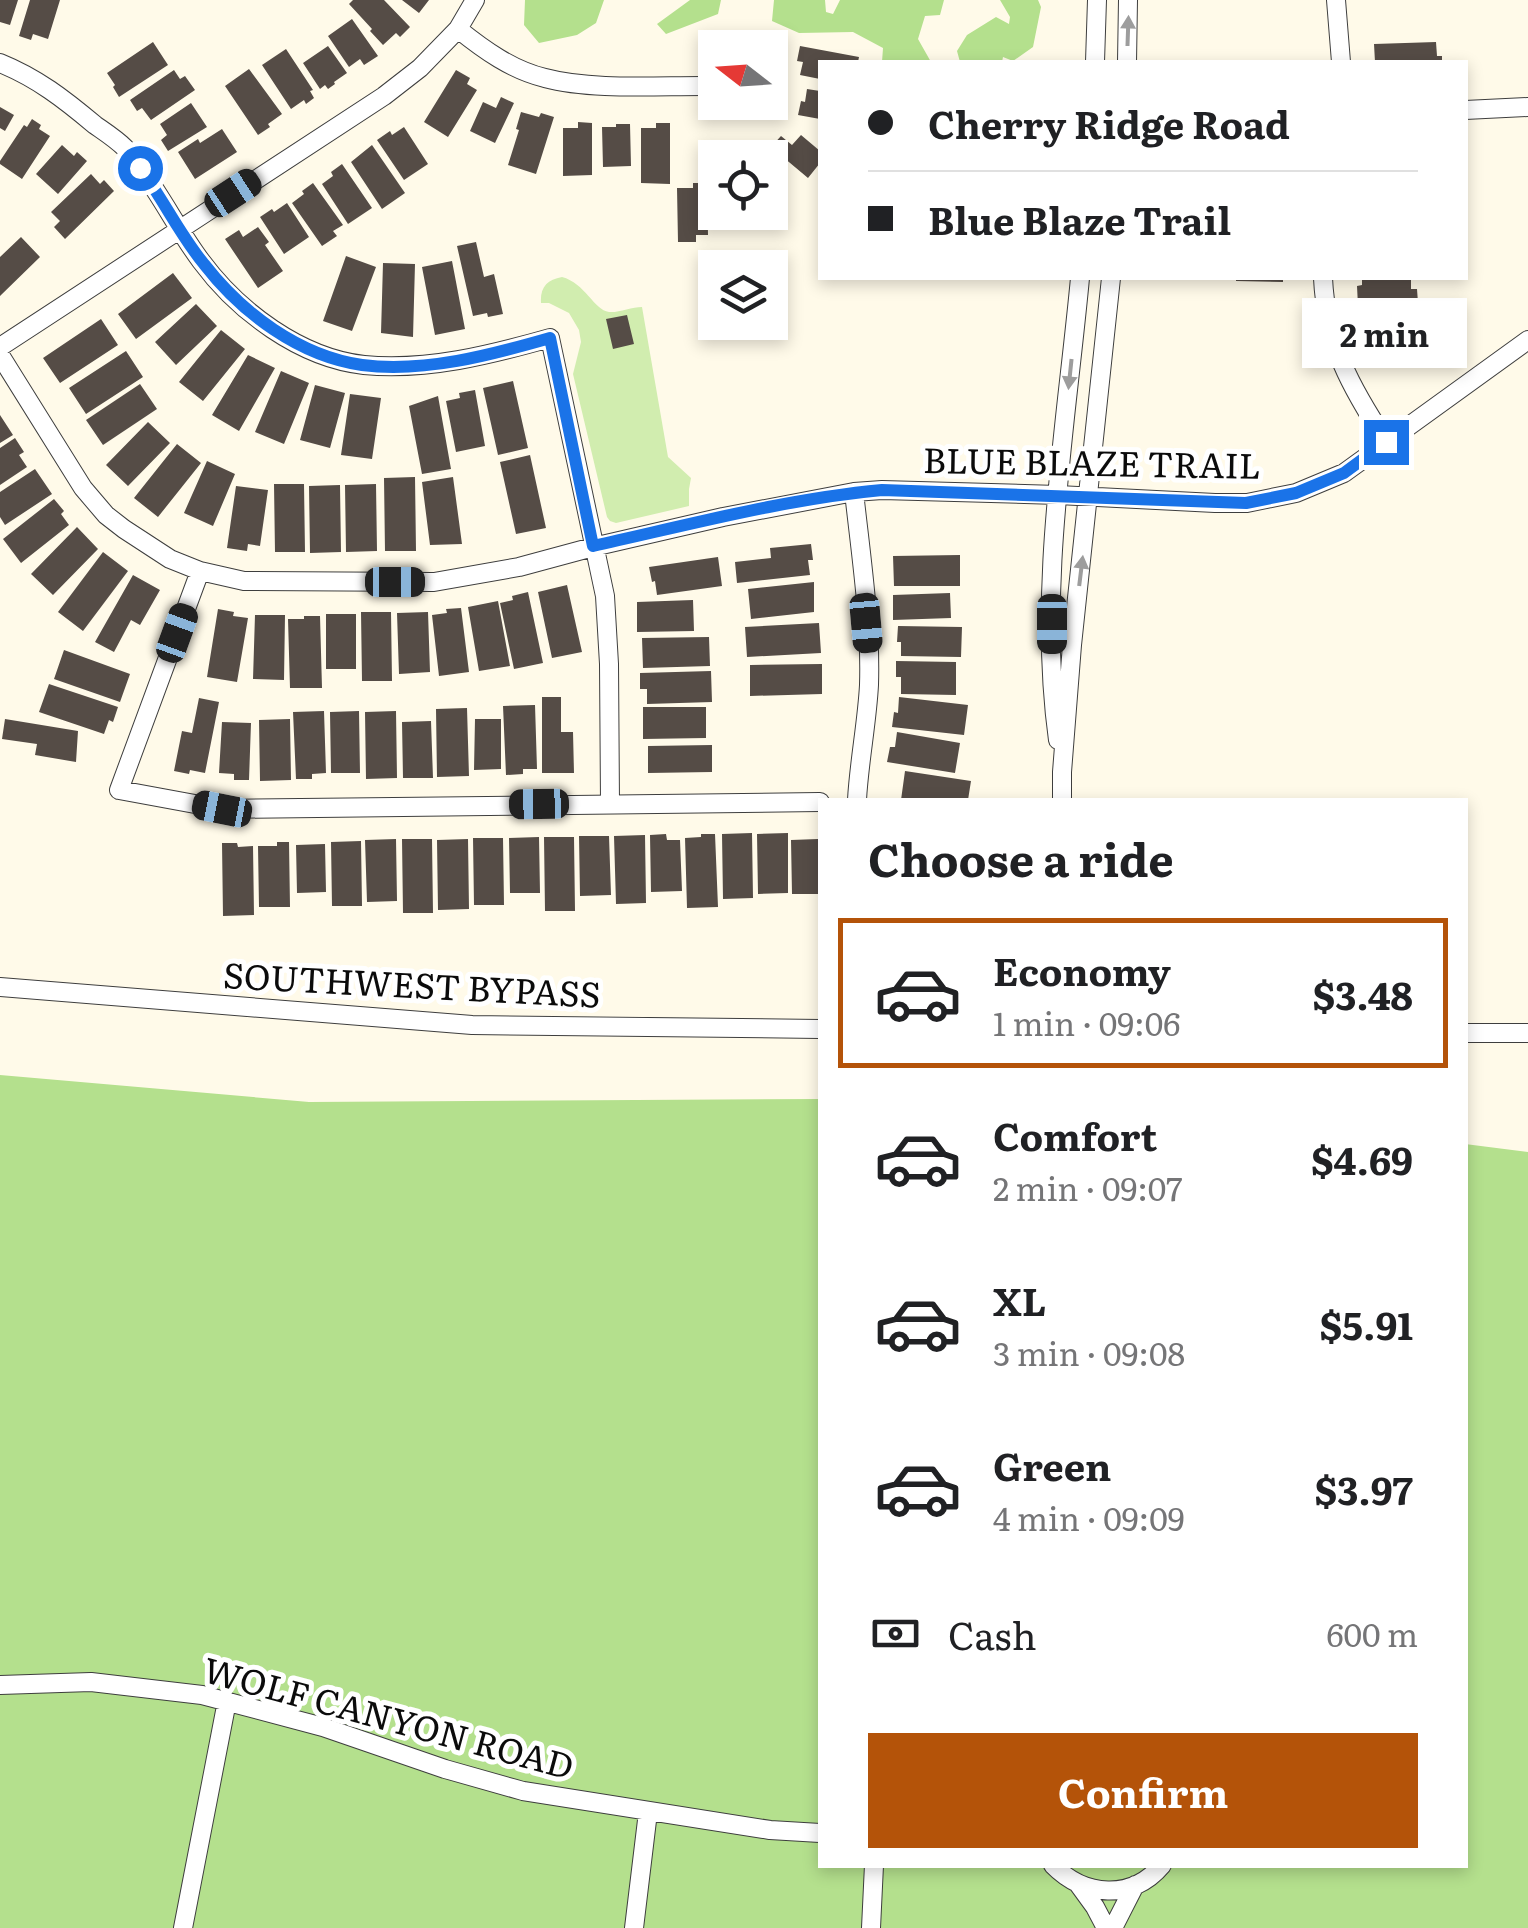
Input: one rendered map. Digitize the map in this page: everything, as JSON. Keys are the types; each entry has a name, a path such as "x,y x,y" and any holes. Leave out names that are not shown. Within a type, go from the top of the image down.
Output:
{"street":[{"path":"0,346 384,96 420,68 458,29 475,0"},
{"path":"1095,60 1097,0"},
{"path":"1127,60 1128,0"},
{"path":"1336,0 1341,60"},
{"path":"458,29 486,51 544,78 596,85 698,86"},
{"path":"0,64 27,74 64,98 126,148 202,262 234,299 293,341 360,364 430,364 497,353 550,338 605,596 610,803"},
{"path":"1468,110 1528,107"},
{"path":"1062,772 1052,704 1053,575 1080,280"},
{"path":"1062,798 1072,645 1111,280"},
{"path":"1323,280 1326,314 1339,358 1353,390 1386,442"},
{"name":"BLUE BLAZE TRAIL","path":"0,355 83,488 106,515 158,551 200,572 244,582 434,582 519,566 723,517 854,492 1058,495 1215,503 1256,501 1296,493 1344,473 1528,340"},
{"path":"854,492 869,655 858,798"},
{"path":"200,572 118,790 222,809 818,802"},
{"name":"SOUTHWEST BYPASS","path":"0,987 472,1025 818,1029"},
{"path":"1468,1033 1528,1033"},
{"name":"WOLF CANYON ROAD","path":"0,1685 91,1682 202,1695 322,1727 524,1792 770,1830 818,1832"},
{"path":"183,1928 227,1701"},
{"path":"634,1928 648,1812"},
{"path":"871,1928 874,1868"},
{"path":"1056,1868 1088,1889 1107,1892 1144,1882 1159,1868"},
{"path":"1078,1884 1110,1928 1135,1886"}],"green space":[{"path":"525,0 604,0 596,23 577,35 539,43 524,25"},
{"path":"690,0 721,0 718,14 666,34 657,24"},
{"path":"774,0 825,0 826,12 833,14 840,0 944,0 940,15 925,16 918,39 930,60 882,60 883,48 853,32 799,33 772,21"},
{"path":"1000,0 1038,0 1041,7 1033,47 1014,60 1003,57 959,60 957,51 967,35 996,17 1009,24 1010,17"},
{"path":"562,277 604,310 642,307 668,457 691,478 689,506 616,523 607,517 573,374 581,342 579,330 569,313 541,303 546,285"},
{"path":"0,1075 309,1102 818,1099 818,1868 1468,1868 1468,1144 1528,1152 1528,1928 0,1928"}],"building":[{"path":"0,0 18,0 10,25 0,22"},
{"path":"30,0 60,0 48,39 33,34 31,40 19,36"},
{"path":"353,0 384,0 410,27 383,45 349,4"},
{"path":"402,0 429,0 419,13"},
{"path":"352,19 378,56 364,65 360,59 349,67 328,36"},
{"path":"153,42 168,65 119,97 107,73"},
{"path":"1436,42 1437,56 1442,56 1442,60 1375,60 1374,44"},
{"path":"328,46 347,73 328,89 325,85 320,89 303,63"},
{"path":"800,46 859,57 818,60 818,79 800,75 803,62 797,61"},
{"path":"286,49 313,90 310,91 314,98 291,109 262,65"},
{"path":"249,69 282,114 258,135 225,86"},
{"path":"174,70 180,79 185,76 195,90 151,120 142,108 137,111 130,100"},
{"path":"456,70 470,78 467,84 477,90 448,137 424,122"},
{"path":"807,89 818,91 818,119 798,115 801,101 805,102"},
{"path":"501,97 514,103 495,143 470,131 483,102 496,108"},
{"path":"191,103 207,127 168,151 161,140 167,135 160,124"},
{"path":"0,107 14,115 5,131 0,128"},
{"path":"521,112 554,117 536,174 508,165"},
{"path":"32,119 50,136 22,179 0,161"},
{"path":"578,122 592,123 592,175 563,176 563,128 578,128"},
{"path":"656,123 670,123 670,184 641,183 641,128 656,128"},
{"path":"630,124 631,166 603,167 602,127"},
{"path":"404,127 428,164 404,180 377,140"},
{"path":"222,129 237,152 195,179 178,152"},
{"path":"801,135 818,149 818,166 808,178 788,161 788,142 792,145"},
{"path":"62,145 87,161 58,194 36,174"},
{"path":"372,145 405,193 382,209 351,162"},
{"path":"342,164 372,208 348,224 322,184"},
{"path":"91,174 114,191 65,239 54,227 60,221 51,212"},
{"path":"313,183 343,225 333,231 337,236 322,246 292,203"},
{"path":"693,183 698,183 698,230 708,230 708,235 696,235 696,242 678,242 677,188 693,188"},
{"path":"287,203 309,237 284,254 260,217"},
{"path":"258,227 283,271 258,288 225,239 239,230 243,237"},
{"path":"21,237 40,257 0,296 0,257"},
{"path":"476,242 484,277 494,274 503,314 473,316 457,246"},
{"path":"346,256 376,267 352,331 323,321"},
{"path":"452,261 465,329 435,335 422,267"},
{"path":"383,263 415,264 413,337 381,333"},
{"path":"173,273 192,298 136,339 118,314"},
{"path":"1283,280 1283,282 1236,281"},
{"path":"1362,280 1411,280 1411,289 1417,289 1418,303 1358,306 1357,286 1362,285"},
{"path":"196,304 217,326 176,365 155,342"},
{"path":"627,315 634,344 613,349 606,319"},
{"path":"101,319 118,345 60,383 43,358"},
{"path":"221,330 245,349 203,401 179,382"},
{"path":"126,351 143,377 86,414 69,388"},
{"path":"248,355 275,368 239,431 212,415"},
{"path":"281,371 309,383 284,444 255,432"},
{"path":"513,381 528,448 498,455 483,388"},
{"path":"140,384 157,409 103,445 86,420"},
{"path":"315,385 345,393 330,448 300,440"},
{"path":"475,390 485,446 456,452 446,401"},
{"path":"350,394 381,398 372,459 341,455"},
{"path":"438,396 451,469 422,474 409,406"},
{"path":"0,415 13,435 0,443"},
{"path":"148,422 170,443 128,486 106,465"},
{"path":"15,438 27,467 0,485 0,448"},
{"path":"177,444 201,463 158,517 134,498"},
{"path":"530,455 546,528 516,534 500,462"},
{"path":"207,461 235,474 213,526 184,513"},
{"path":"35,469 52,494 5,525 0,517 0,492"},
{"path":"415,477 416,551 385,551 384,478"},
{"path":"453,477 462,544 430,545 422,482"},
{"path":"274,484 304,484 305,552 275,552"},
{"path":"376,484 377,551 346,552 345,485"},
{"path":"340,485 341,552 310,553 309,486"},
{"path":"236,486 268,490 260,546 248,544 247,551 227,548"},
{"path":"54,499 69,525 21,563 3,539"},
{"path":"77,527 98,549 53,595 31,574"},
{"path":"811,544 810,575 737,583 735,562 771,558 770,548"},
{"path":"103,552 128,571 83,631 58,612"},
{"path":"960,555 960,586 894,586 893,556"},
{"path":"718,557 722,586 657,595 649,567"},
{"path":"133,575 160,590 140,625 131,620 114,652 95,642"},
{"path":"814,582 814,612 751,619 748,589"},
{"path":"567,585 582,652 552,658 538,592"},
{"path":"528,592 543,663 514,669 500,603"},
{"path":"950,593 951,618 893,620 893,595"},
{"path":"693,600 694,631 637,632 637,602"},
{"path":"498,601 510,666 479,671 468,607"},
{"path":"461,608 469,672 439,676 432,615"},
{"path":"218,609 248,618 237,682 207,677"},
{"path":"361,612 391,612 392,681 362,681"},
{"path":"428,612 430,672 399,674 397,613"},
{"path":"326,614 356,614 356,669 326,669"},
{"path":"255,615 285,615 284,680 253,679"},
{"path":"320,616 322,688 290,688 288,619"},
{"path":"819,623 821,653 747,657 745,627"},
{"path":"898,626 962,627 961,657 901,656"},
{"path":"709,637 710,666 643,668 642,638"},
{"path":"64,650 130,674 120,702 54,679"},
{"path":"896,661 956,662 956,695 901,694"},
{"path":"822,664 822,694 750,696 750,665"},
{"path":"711,671 712,702 647,704 647,689 640,689 640,673"},
{"path":"49,684 118,707 113,722 109,720 104,734 39,712"},
{"path":"542,697 561,697 561,732 573,732 574,773 542,773"},
{"path":"899,697 968,705 964,735 892,727"},
{"path":"199,698 219,702 205,773 174,771 182,731 192,733"},
{"path":"535,705 537,769 506,775 503,706"},
{"path":"643,707 706,707 706,738 643,739"},
{"path":"467,708 469,776 437,777 436,709"},
{"path":"324,711 326,773 312,774 312,779 296,779 293,712"},
{"path":"359,711 360,773 331,773 330,712"},
{"path":"396,711 397,778 366,779 365,712"},
{"path":"5,719 78,731 76,762 35,755 37,744 2,739"},
{"path":"290,719 291,780 260,781 259,720"},
{"path":"475,719 501,719 501,769 474,770"},
{"path":"431,721 433,778 403,778 402,722"},
{"path":"222,722 251,723 249,780 234,780 234,774 219,773"},
{"path":"897,732 960,743 955,773 887,762"},
{"path":"712,745 712,772 648,773 648,746"},
{"path":"905,771 971,781 968,798 901,798"},
{"path":"752,833 753,898 723,899 722,834"},
{"path":"788,833 788,893 758,894 757,834"},
{"path":"666,834 667,840 680,840 682,891 651,892 650,835"},
{"path":"715,834 718,907 687,908 685,838"},
{"path":"645,835 646,903 616,904 614,836"},
{"path":"579,836 609,836 611,895 580,896"},
{"path":"539,837 540,893 510,893 509,838"},
{"path":"544,837 574,837 575,911 545,911"},
{"path":"473,838 503,838 504,905 474,905"},
{"path":"396,839 397,901 367,902 365,840"},
{"path":"402,839 432,839 433,913 403,913"},
{"path":"468,839 469,909 438,910 437,840"},
{"path":"818,839 818,894 792,894 791,840"},
{"path":"361,841 362,906 332,906 331,842"},
{"path":"277,842 289,842 290,907 259,907 258,846 277,846"},
{"path":"222,843 253,846 254,915 223,916"},
{"path":"325,844 326,892 297,893 296,845"}],"route":[{"path":"140,168 202,262 234,299 293,341 322,354 360,364 430,364 497,353 550,338 593,546 723,517 882,490 1246,503 1296,493 1344,473 1386,442"}]}
